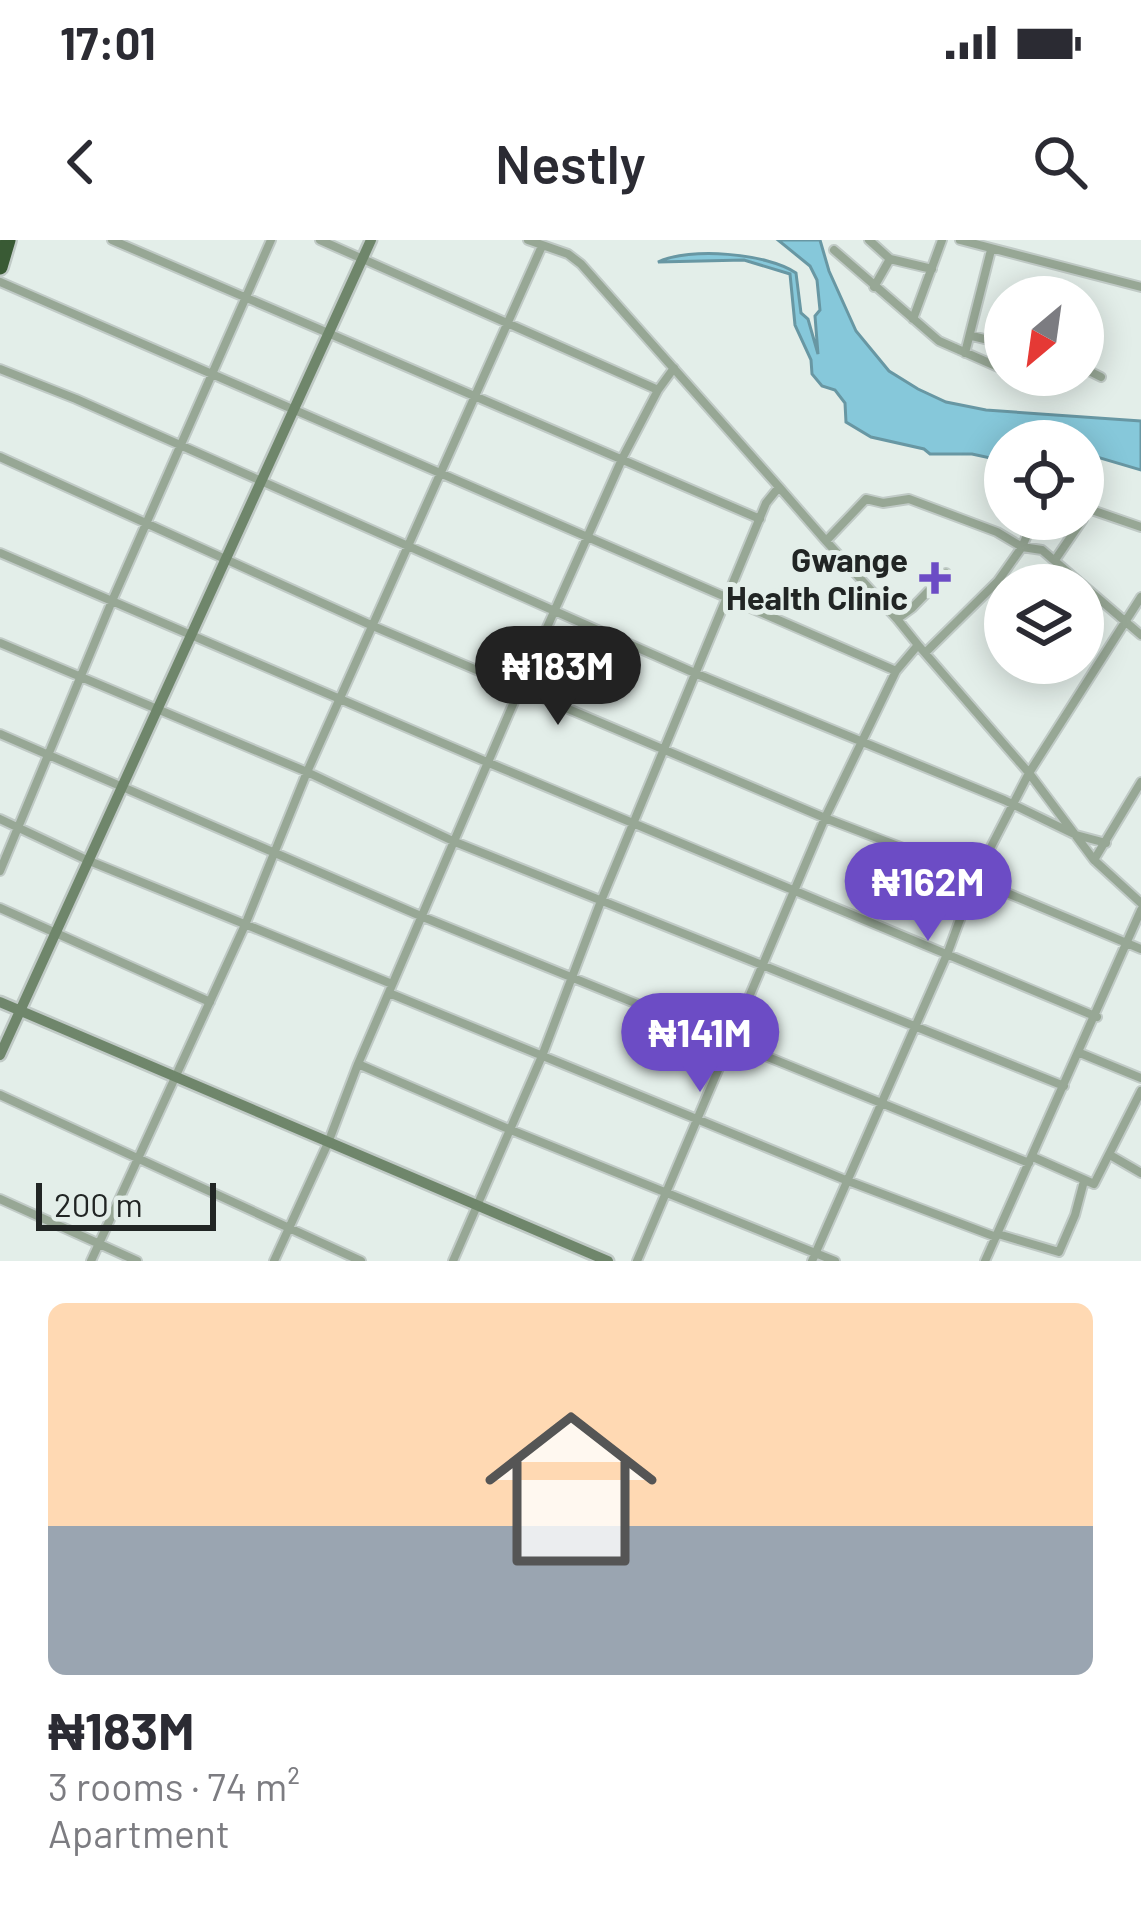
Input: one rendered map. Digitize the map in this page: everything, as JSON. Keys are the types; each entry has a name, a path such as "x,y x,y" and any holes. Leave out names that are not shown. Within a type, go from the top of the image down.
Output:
{"highway":[{"path":"0,267 8,240"}],"main road":[{"path":"0,1055 370,240"},
{"path":"0,1002 608,1261"}],"street":[{"path":"112,240 760,519"},
{"path":"0,871 112,601 271,240"},
{"path":"320,240 658,391"},
{"path":"528,240 557,245 581,264 897,619 1029,773 1094,860 1141,906 986,1261"},
{"path":"869,240 890,259 932,269"},
{"path":"913,319 941,240"},
{"path":"960,240 1141,287"},
{"path":"91,1261 245,925 307,772 542,246"},
{"path":"833,250 939,340 984,361"},
{"path":"965,353 991,250"},
{"path":"874,287 890,259"},
{"path":"0,282 896,671"},
{"path":"972,336 984,339"},
{"path":"274,1261 623,458 674,368"},
{"path":"0,369 409,545 554,613 1004,800 1076,835 1106,843"},
{"path":"0,458 373,626 1141,949"},
{"path":"453,1261 542,1056 601,901 760,519 778,487"},
{"path":"826,541 866,499 883,503 902,498 997,532 1022,547 1033,546 1141,635"},
{"path":"1104,518 1141,527"},
{"path":"637,1261 825,818 896,671 998,581 1025,540"},
{"path":"1055,560 1067,540"},
{"path":"0,553 1096,1017"},
{"path":"897,619 946,573"},
{"path":"813,1257 948,952 976,876 1029,773 1141,597"},
{"path":"0,643 307,772 454,842 1064,1086"},
{"path":"0,734 573,980 880,1105 1084,1181 1094,1184 1141,1091"},
{"path":"1094,860 1141,782"},
{"path":"0,819 542,1056 848,1181 997,1235 1059,1252 1076,1215 1084,1181"},
{"path":"0,908 210,1002"},
{"path":"1080,1053 1141,1078"},
{"path":"358,1064 813,1257 836,1261"},
{"path":"0,1094 361,1261"},
{"path":"1110,1155 1141,1173"},
{"path":"0,1198 137,1261"}],"water":[{"path":"778,240 820,240 856,331 889,371 918,389 946,402 986,410 1141,421 1141,470 1104,459 1104,420 984,420 984,457 930,454 871,437 846,422 845,403 812,374 811,360 795,325 790,274 744,260 658,262 728,254 767,261 796,273 801,313 808,319 818,354 815,316 820,310 817,280 810,266"}],"place":[{"name":"Gwange Health Clinic","path":"935,578"}]}
